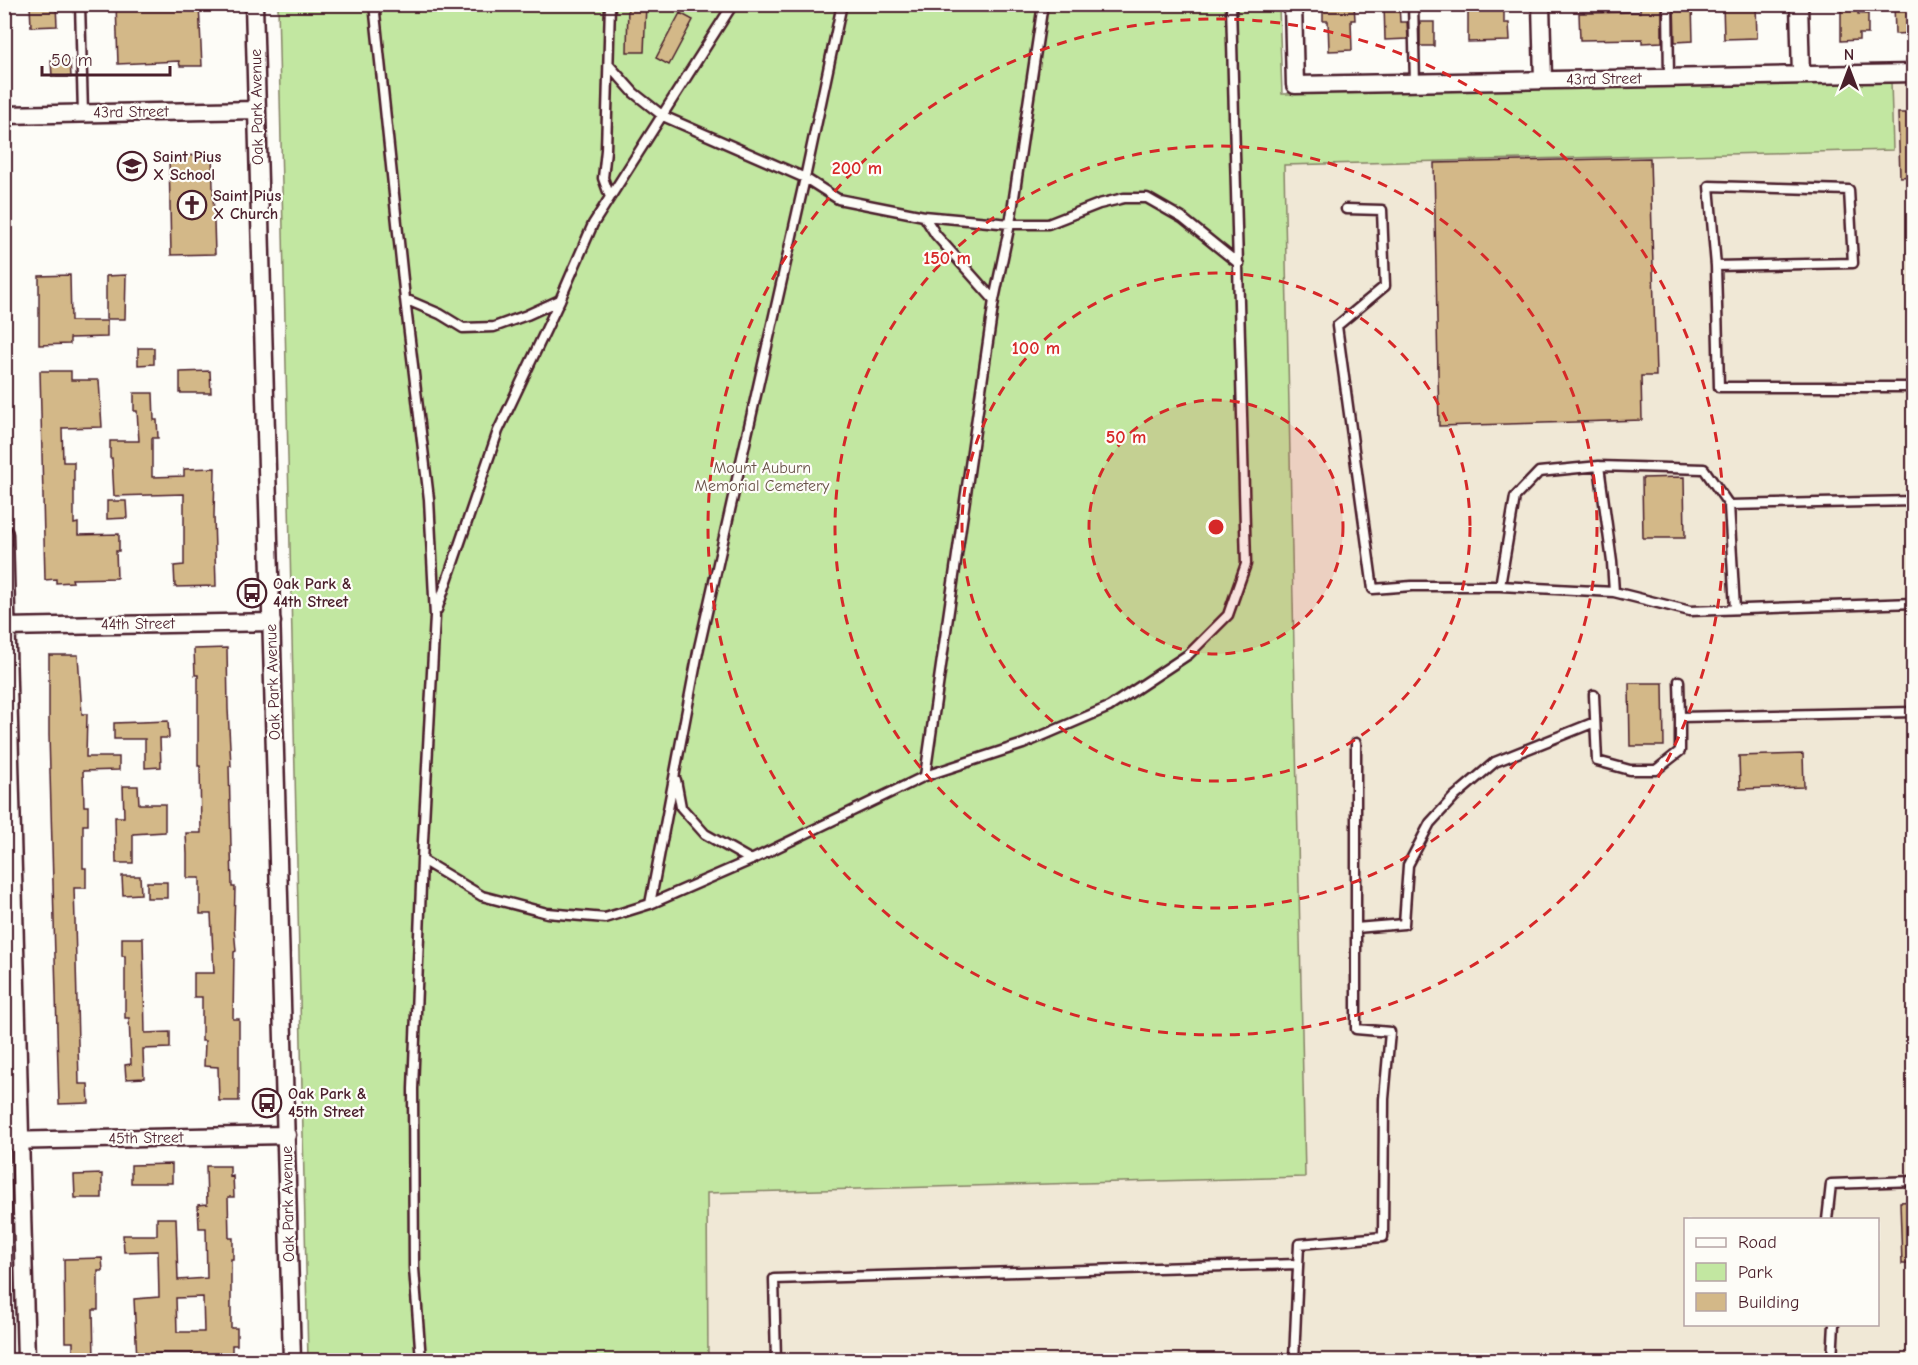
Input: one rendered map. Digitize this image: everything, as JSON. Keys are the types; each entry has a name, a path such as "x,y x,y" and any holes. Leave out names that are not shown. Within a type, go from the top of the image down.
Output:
{"street":[{"name":"Oak Park Avenue","path":"254,4 292,1360"},
{"name":"43rd Street","path":"1293,4 1295,85 1914,73"},
{"path":"1541,4 1543,80"},
{"path":"1799,4 1801,75"},
{"name":"43rd Street","path":"4,115 257,110"},
{"path":"4,534 12,1141 26,1360"},
{"name":"44th Street","path":"6,627 272,622"},
{"name":"45th Street","path":"12,1141 287,1135"}],"lane":[{"path":"80,4 83,113"},
{"path":"374,4 429,499 435,616 413,1089 414,1268 421,1360"},
{"path":"610,4 606,150 603,178 610,197"},
{"path":"435,616 498,431 593,224 733,4"},
{"path":"650,904 698,652 842,4"},
{"path":"925,776 994,300 1010,224 1043,4"},
{"path":"422,860 482,896 547,913 605,918 650,904 751,860 925,776 1023,744 1109,707 1189,654 1228,615 1246,564 1231,4"},
{"path":"1413,4 1415,83"},
{"path":"1668,4 1669,78"},
{"path":"609,65 634,93 663,116 805,178 838,199 924,216 1010,224 1048,224 1098,204 1124,198 1147,198 1182,218 1239,264"},
{"path":"1716,266 1853,263 1849,190 1709,186 1716,266 1719,387 1914,387"},
{"path":"1346,209 1382,210 1385,286 1337,326 1373,589 1412,586 1500,586 1614,592 1690,611 1914,603"},
{"path":"924,216 936,235 994,300"},
{"path":"405,299 440,314 463,328 494,327 560,300"},
{"path":"1500,586 1515,497 1539,472 1599,466 1704,469 1729,505 1735,609"},
{"path":"1599,466 1614,592"},
{"path":"1729,505 1914,501"},
{"path":"1594,695 1597,761 1630,770 1656,770 1680,751 1679,681"},
{"path":"1680,717 1914,712"},
{"path":"1356,928 1404,924 1408,866 1430,823 1454,797 1495,762 1595,722"},
{"path":"1294,1360 1299,1244 1383,1237 1384,1099 1390,1032 1356,1029 1356,743"},
{"path":"675,776 681,807 705,834 751,860"},
{"path":"1827,1218 1831,1184 1914,1181"},
{"path":"776,1360 774,1279 1298,1264"},
{"path":"1832,1360 1834,1326"}],"shaded area":[{"path":"1891,81 1913,81 1913,1360 708,1360 706,1193 1305,1177 1283,165 1892,150"}],"green space":[{"name":"Mount Auburn Memorial Cemetery","path":"278,5 1279,5 1282,94 1891,81 1893,150 1284,165 1305,1177 707,1193 708,1360 308,1360"}],"building":[{"path":"116,4 199,4 202,66 180,66 179,61 118,64"},
{"path":"628,4 646,4 644,52 627,52"},
{"path":"1323,4 1354,4 1355,20 1351,20 1352,50 1329,51 1328,21 1323,21"},
{"path":"1384,4 1399,4 1400,22 1407,22 1408,39 1385,40"},
{"path":"1468,4 1504,4 1504,23 1509,23 1510,41 1468,42"},
{"path":"1640,4 1662,4 1662,42 1642,43 1642,39 1580,40 1579,13 1640,12"},
{"path":"1674,4 1692,4 1693,41 1675,42"},
{"path":"1723,4 1756,4 1757,38 1724,39"},
{"path":"1841,4 1858,4 1858,14 1868,14 1868,34 1859,34 1859,40 1841,41"},
{"path":"1894,4 1913,4 1914,33 1895,34"},
{"path":"30,5 56,5 57,26 31,27"},
{"path":"680,13 693,20 669,65 656,58"},
{"path":"1420,22 1434,22 1434,46 1420,46"},
{"path":"51,60 70,60 71,77 52,77"},
{"path":"1898,113 1914,113 1914,176 1900,177"},
{"name":"Saint Pius X Church","path":"212,155 215,254 171,255 169,156"},
{"path":"1650,158 1656,376 1641,376 1642,420 1439,426 1434,163"},
{"path":"70,275 71,321 107,321 107,337 70,338 70,344 39,345 39,276"},
{"path":"126,275 125,319 106,319 106,276"},
{"path":"138,348 154,348 154,364 138,365"},
{"path":"40,371 71,371 71,380 99,380 102,427 62,428 63,462 74,462 74,524 78,523 78,535 119,534 119,551 116,551 117,578 72,579 73,582 56,583 56,579 45,580"},
{"path":"210,371 211,393 180,393 180,372"},
{"path":"134,393 153,393 154,420 157,420 158,438 152,438 152,477 184,476 184,469 215,468 216,586 175,587 174,566 184,565 184,494 114,496 110,441 139,441 137,411 134,411"},
{"path":"1684,477 1685,538 1643,538 1642,478"},
{"path":"107,501 126,501 127,518 107,519"},
{"path":"227,648 232,887 235,887 236,951 234,952 233,1019 239,1019 239,1101 219,1101 218,1067 204,1066 202,997 194,997 194,973 214,973 211,914 200,914 200,878 187,878 186,833 201,833 198,675 195,675 194,649"},
{"path":"49,655 78,655 82,714 87,714 86,757 119,757 119,770 83,771 84,806 88,806 88,825 83,825 83,868 86,868 86,888 74,888 79,1084 88,1084 89,1103 59,1104"},
{"path":"1629,683 1663,683 1664,746 1630,746"},
{"path":"168,721 169,738 160,738 161,767 145,768 145,739 114,739 114,723"},
{"path":"1803,754 1804,787 1740,789 1739,756"},
{"path":"123,786 138,786 139,804 165,804 165,832 133,834 133,863 116,863 115,817 124,817"},
{"path":"122,876 140,876 141,894 123,895"},
{"path":"147,882 167,882 167,898 147,898"},
{"path":"122,938 143,938 145,1033 170,1032 170,1048 143,1049 144,1078 126,1079 125,1065 131,1064 129,1018 125,1018 125,956 122,956"},
{"path":"172,1164 172,1183 131,1183 131,1165"},
{"path":"206,1166 230,1166 234,1197 228,1197 229,1238 233,1238 231,1328 237,1328 237,1345 232,1345 232,1360 192,1360 192,1353 155,1353 156,1360 137,1360 134,1299 159,1297 158,1251 124,1252 123,1235 157,1235 157,1218 176,1218 178,1280 207,1278 206,1228 199,1228 198,1205 207,1204","holes":["203,1297 204,1332 177,1332 176,1298"]},
{"path":"102,1174 102,1198 75,1198 74,1175"},
{"path":"1914,1201 1914,1264 1902,1264 1900,1202"},
{"path":"102,1258 103,1271 98,1271 98,1310 93,1310 94,1360 73,1360 73,1342 65,1342 64,1259"}],"place":[{"name":"Saint Pius X School","path":"132,166"},
{"name":"Saint Pius X Church","path":"192,205"},
{"name":"Oak Park & 44th Street","path":"252,593"},
{"name":"Oak Park & 45th Street","path":"267,1103"}]}
